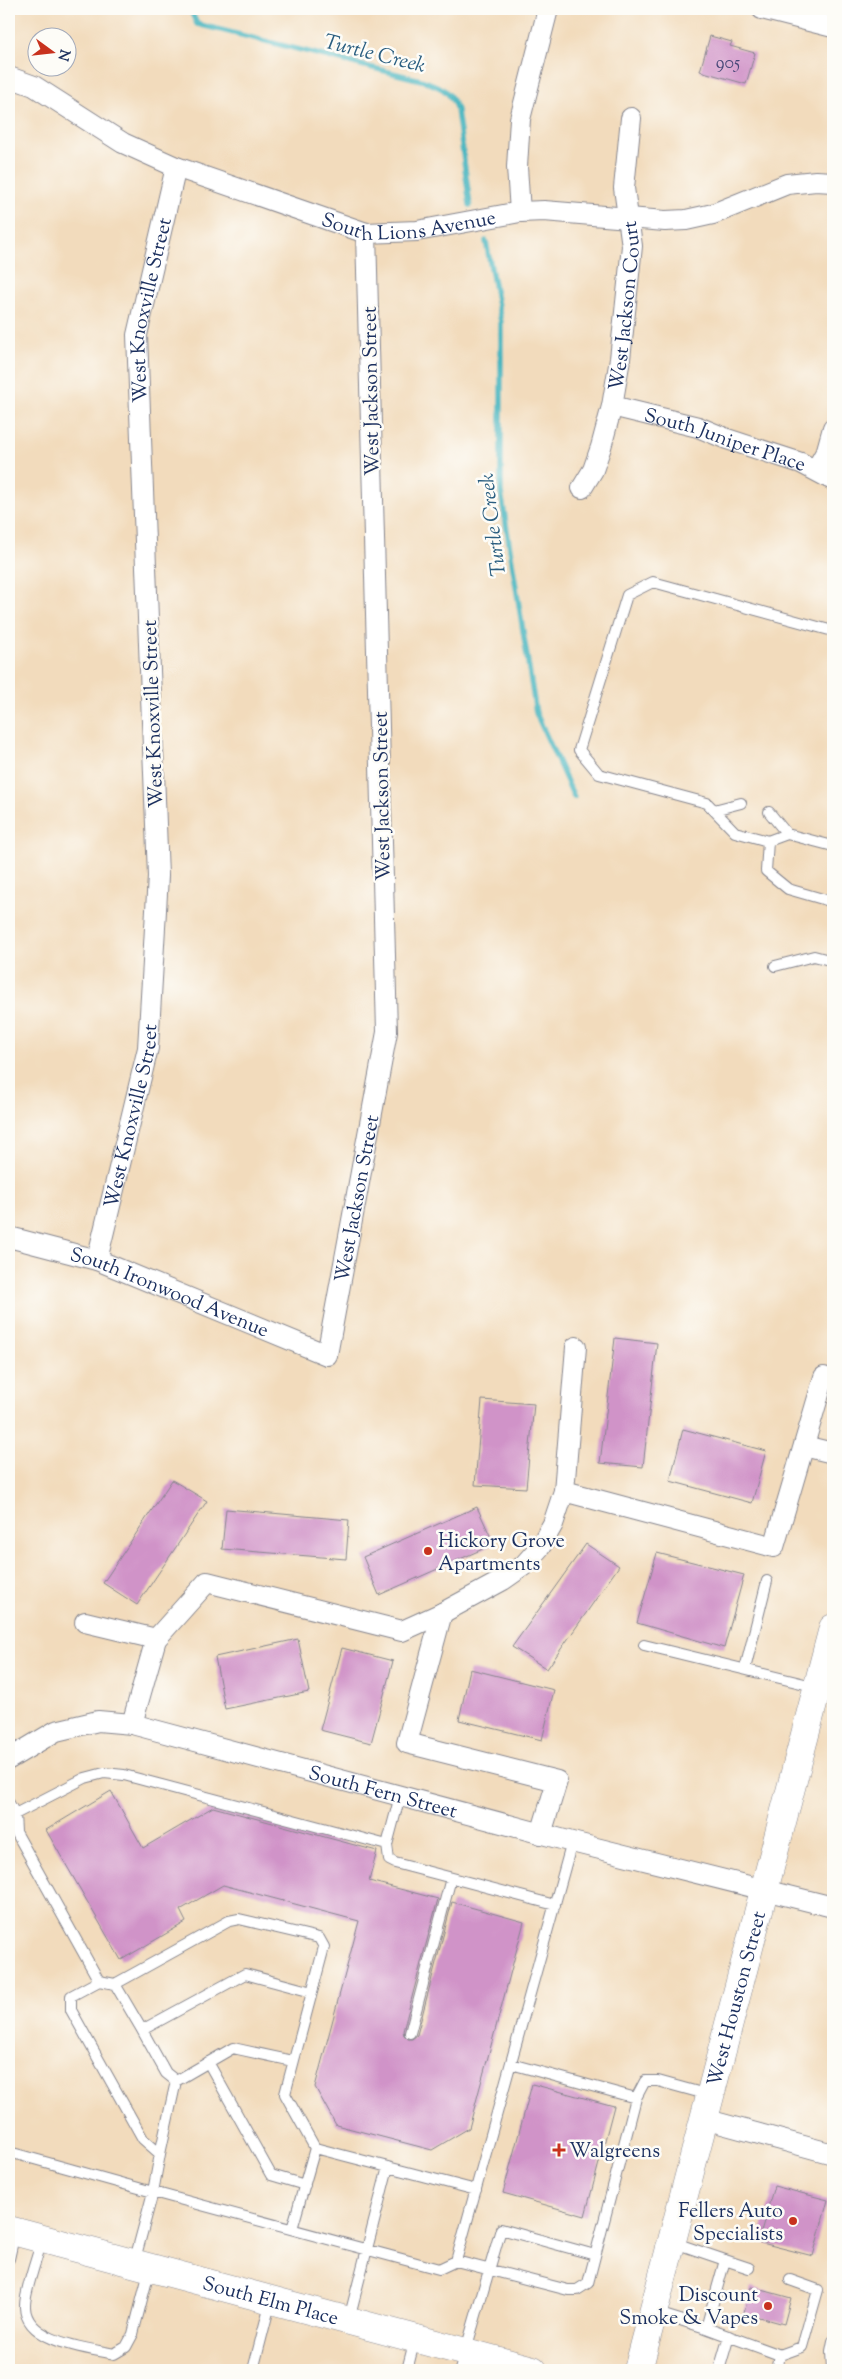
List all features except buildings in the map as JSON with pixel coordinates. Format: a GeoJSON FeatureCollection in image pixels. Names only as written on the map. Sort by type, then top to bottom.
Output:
{"type":"FeatureCollection","features":[{"type":"Feature","properties":{"kind":"main road","name":"West Houston Street"},"geometry":{"type":"LineString","coordinates":[[638,2370],[833,1628]]}},
{"type":"Feature","properties":{"kind":"main road","name":"South Elm Place"},"geometry":{"type":"LineString","coordinates":[[12,2230],[415,2338],[463,2361],[533,2370]]}},
{"type":"Feature","properties":{"kind":"street"},"geometry":{"type":"LineString","coordinates":[[520,212],[517,167],[520,119],[548,9]]}},
{"type":"Feature","properties":{"kind":"street"},"geometry":{"type":"LineString","coordinates":[[762,9],[833,27]]}},
{"type":"Feature","properties":{"kind":"street","name":"South Lions Avenue"},"geometry":{"type":"LineString","coordinates":[[9,77],[34,86],[123,143],[176,167],[366,232],[418,231],[520,212],[544,211],[665,221],[686,220],[713,214],[786,184],[816,181],[833,182]]}},
{"type":"Feature","properties":{"kind":"street","name":"West Jackson Court"},"geometry":{"type":"LineString","coordinates":[[582,488],[598,455],[612,406],[632,246],[630,218],[624,188],[631,118]]}},
{"type":"Feature","properties":{"kind":"street","name":"West Knoxville Street"},"geometry":{"type":"LineString","coordinates":[[97,1260],[148,1048],[158,876],[137,335],[176,167]]}},
{"type":"Feature","properties":{"kind":"street","name":"West Jackson Street"},"geometry":{"type":"LineString","coordinates":[[326,1354],[387,1032],[366,232]]}},
{"type":"Feature","properties":{"kind":"street","name":"South Juniper Place"},"geometry":{"type":"LineString","coordinates":[[612,406],[698,427],[825,475]]}},
{"type":"Feature","properties":{"kind":"street"},"geometry":{"type":"LineString","coordinates":[[825,475],[827,450],[833,428]]}},
{"type":"Feature","properties":{"kind":"street","name":"South Ironwood Avenue"},"geometry":{"type":"LineString","coordinates":[[9,1237],[97,1260],[326,1354]]}},
{"type":"Feature","properties":{"kind":"street"},"geometry":{"type":"LineString","coordinates":[[132,1724],[156,1639],[207,1582],[402,1631],[442,1614],[503,1580],[523,1566],[540,1547],[553,1524],[564,1491],[576,1347]]}},
{"type":"Feature","properties":{"kind":"street"},"geometry":{"type":"LineString","coordinates":[[564,1491],[774,1547],[824,1377]]}},
{"type":"Feature","properties":{"kind":"street"},"geometry":{"type":"LineString","coordinates":[[804,1446],[833,1453]]}},
{"type":"Feature","properties":{"kind":"street"},"geometry":{"type":"LineString","coordinates":[[442,1614],[407,1743],[557,1782],[541,1834]]}},
{"type":"Feature","properties":{"kind":"street"},"geometry":{"type":"LineString","coordinates":[[85,1622],[156,1639]]}},
{"type":"Feature","properties":{"kind":"street","name":"South Fern Street"},"geometry":{"type":"LineString","coordinates":[[9,1758],[56,1731],[98,1721],[132,1724],[541,1834],[833,1907]]}},
{"type":"Feature","properties":{"kind":"street"},"geometry":{"type":"LineString","coordinates":[[707,2107],[833,2154]]}},
{"type":"Feature","properties":{"kind":"lane"},"geometry":{"type":"LineString","coordinates":[[833,631],[653,582],[627,595],[579,750],[599,774],[707,803],[735,832],[768,841],[786,834],[833,846]]}},
{"type":"Feature","properties":{"kind":"lane"},"geometry":{"type":"LineString","coordinates":[[714,810],[741,803]]}},
{"type":"Feature","properties":{"kind":"lane"},"geometry":{"type":"LineString","coordinates":[[769,812],[786,834]]}},
{"type":"Feature","properties":{"kind":"lane"},"geometry":{"type":"LineString","coordinates":[[768,841],[766,871],[788,889],[833,902]]}},
{"type":"Feature","properties":{"kind":"lane"},"geometry":{"type":"LineString","coordinates":[[775,966],[814,956],[833,961]]}},
{"type":"Feature","properties":{"kind":"lane"},"geometry":{"type":"LineString","coordinates":[[745,1670],[767,1581]]}},
{"type":"Feature","properties":{"kind":"lane"},"geometry":{"type":"LineString","coordinates":[[644,1645],[818,1687]]}},
{"type":"Feature","properties":{"kind":"lane"},"geometry":{"type":"LineString","coordinates":[[15,1814],[85,1778],[104,1774],[133,1778],[387,1844]]}},
{"type":"Feature","properties":{"kind":"lane"},"geometry":{"type":"LineString","coordinates":[[400,1796],[387,1844],[389,1860],[396,1864],[555,1905]]}},
{"type":"Feature","properties":{"kind":"lane"},"geometry":{"type":"LineString","coordinates":[[9,1802],[15,1814],[16,1832],[99,1981]]}},
{"type":"Feature","properties":{"kind":"lane"},"geometry":{"type":"LineString","coordinates":[[456,2261],[572,1842]]}},
{"type":"Feature","properties":{"kind":"lane"},"geometry":{"type":"LineString","coordinates":[[410,2033],[451,1878]]}},
{"type":"Feature","properties":{"kind":"lane"},"geometry":{"type":"LineString","coordinates":[[160,2154],[143,2139],[71,2010],[71,1996],[99,1981],[115,1984],[229,1921],[239,1919],[319,1938],[324,1947],[285,2094],[315,2148],[292,2230]]}},
{"type":"Feature","properties":{"kind":"lane"},"geometry":{"type":"LineString","coordinates":[[142,2030],[245,1974],[312,1992]]}},
{"type":"Feature","properties":{"kind":"lane"},"geometry":{"type":"LineString","coordinates":[[115,1984],[166,2073],[176,2081]]}},
{"type":"Feature","properties":{"kind":"lane"},"geometry":{"type":"LineString","coordinates":[[42,2239],[24,2306],[27,2319],[44,2336],[114,2354],[126,2346],[133,2334],[153,2192],[176,2081],[234,2048],[294,2061]]}},
{"type":"Feature","properties":{"kind":"lane"},"geometry":{"type":"LineString","coordinates":[[208,2062],[271,2175],[305,2185]]}},
{"type":"Feature","properties":{"kind":"lane"},"geometry":{"type":"LineString","coordinates":[[511,2064],[636,2098]]}},
{"type":"Feature","properties":{"kind":"lane"},"geometry":{"type":"LineString","coordinates":[[9,2152],[440,2269],[456,2261],[568,2290],[577,2290],[588,2283],[636,2098],[645,2081],[658,2081],[707,2107]]}},
{"type":"Feature","properties":{"kind":"lane"},"geometry":{"type":"LineString","coordinates":[[315,2148],[476,2190]]}},
{"type":"Feature","properties":{"kind":"lane"},"geometry":{"type":"LineString","coordinates":[[349,2320],[388,2167]]}},
{"type":"Feature","properties":{"kind":"lane"},"geometry":{"type":"LineString","coordinates":[[463,2361],[501,2229],[595,2255]]}},
{"type":"Feature","properties":{"kind":"lane"},"geometry":{"type":"LineString","coordinates":[[9,2259],[12,2230]]}},
{"type":"Feature","properties":{"kind":"lane"},"geometry":{"type":"LineString","coordinates":[[672,2242],[749,2268]]}},
{"type":"Feature","properties":{"kind":"lane"},"geometry":{"type":"LineString","coordinates":[[706,2328],[725,2260]]}},
{"type":"Feature","properties":{"kind":"lane"},"geometry":{"type":"LineString","coordinates":[[653,2312],[706,2328],[780,2355],[802,2348],[818,2290],[790,2280]]}},
{"type":"Feature","properties":{"kind":"lane"},"geometry":{"type":"LineString","coordinates":[[253,2370],[272,2300]]}},
{"type":"Feature","properties":{"kind":"lane"},"geometry":{"type":"LineString","coordinates":[[719,2370],[728,2336]]}},
{"type":"Feature","properties":{"kind":"lane"},"geometry":{"type":"LineString","coordinates":[[406,2370],[415,2338]]}},
{"type":"Feature","properties":{"kind":"lane"},"geometry":{"type":"LineString","coordinates":[[832,2370],[831,2351],[833,2341]]}},
{"type":"Feature","properties":{"kind":"lane"},"geometry":{"type":"LineString","coordinates":[[777,2370],[780,2355]]}},
{"type":"Feature","properties":{"kind":"waterway","name":"Turtle Creek"},"geometry":{"type":"LineString","coordinates":[[190,9],[197,24],[421,80],[444,90],[451,97],[457,110],[470,205]]}},
{"type":"Feature","properties":{"kind":"waterway","name":"Turtle Creek"},"geometry":{"type":"LineString","coordinates":[[486,241],[501,322],[501,492],[536,713],[574,797]]}},
{"type":"Feature","properties":{"kind":"place","name":"Hickory Grove Apartments"},"geometry":{"type":"Point","coordinates":[428,1551]}},
{"type":"Feature","properties":{"kind":"place","name":"Walgreens"},"geometry":{"type":"Point","coordinates":[559,2150]}},
{"type":"Feature","properties":{"kind":"place","name":"Fellers Auto Specialists"},"geometry":{"type":"Point","coordinates":[793,2221]}},
{"type":"Feature","properties":{"kind":"place","name":"Discount Smoke & Vapes"},"geometry":{"type":"Point","coordinates":[768,2306]}}]}
